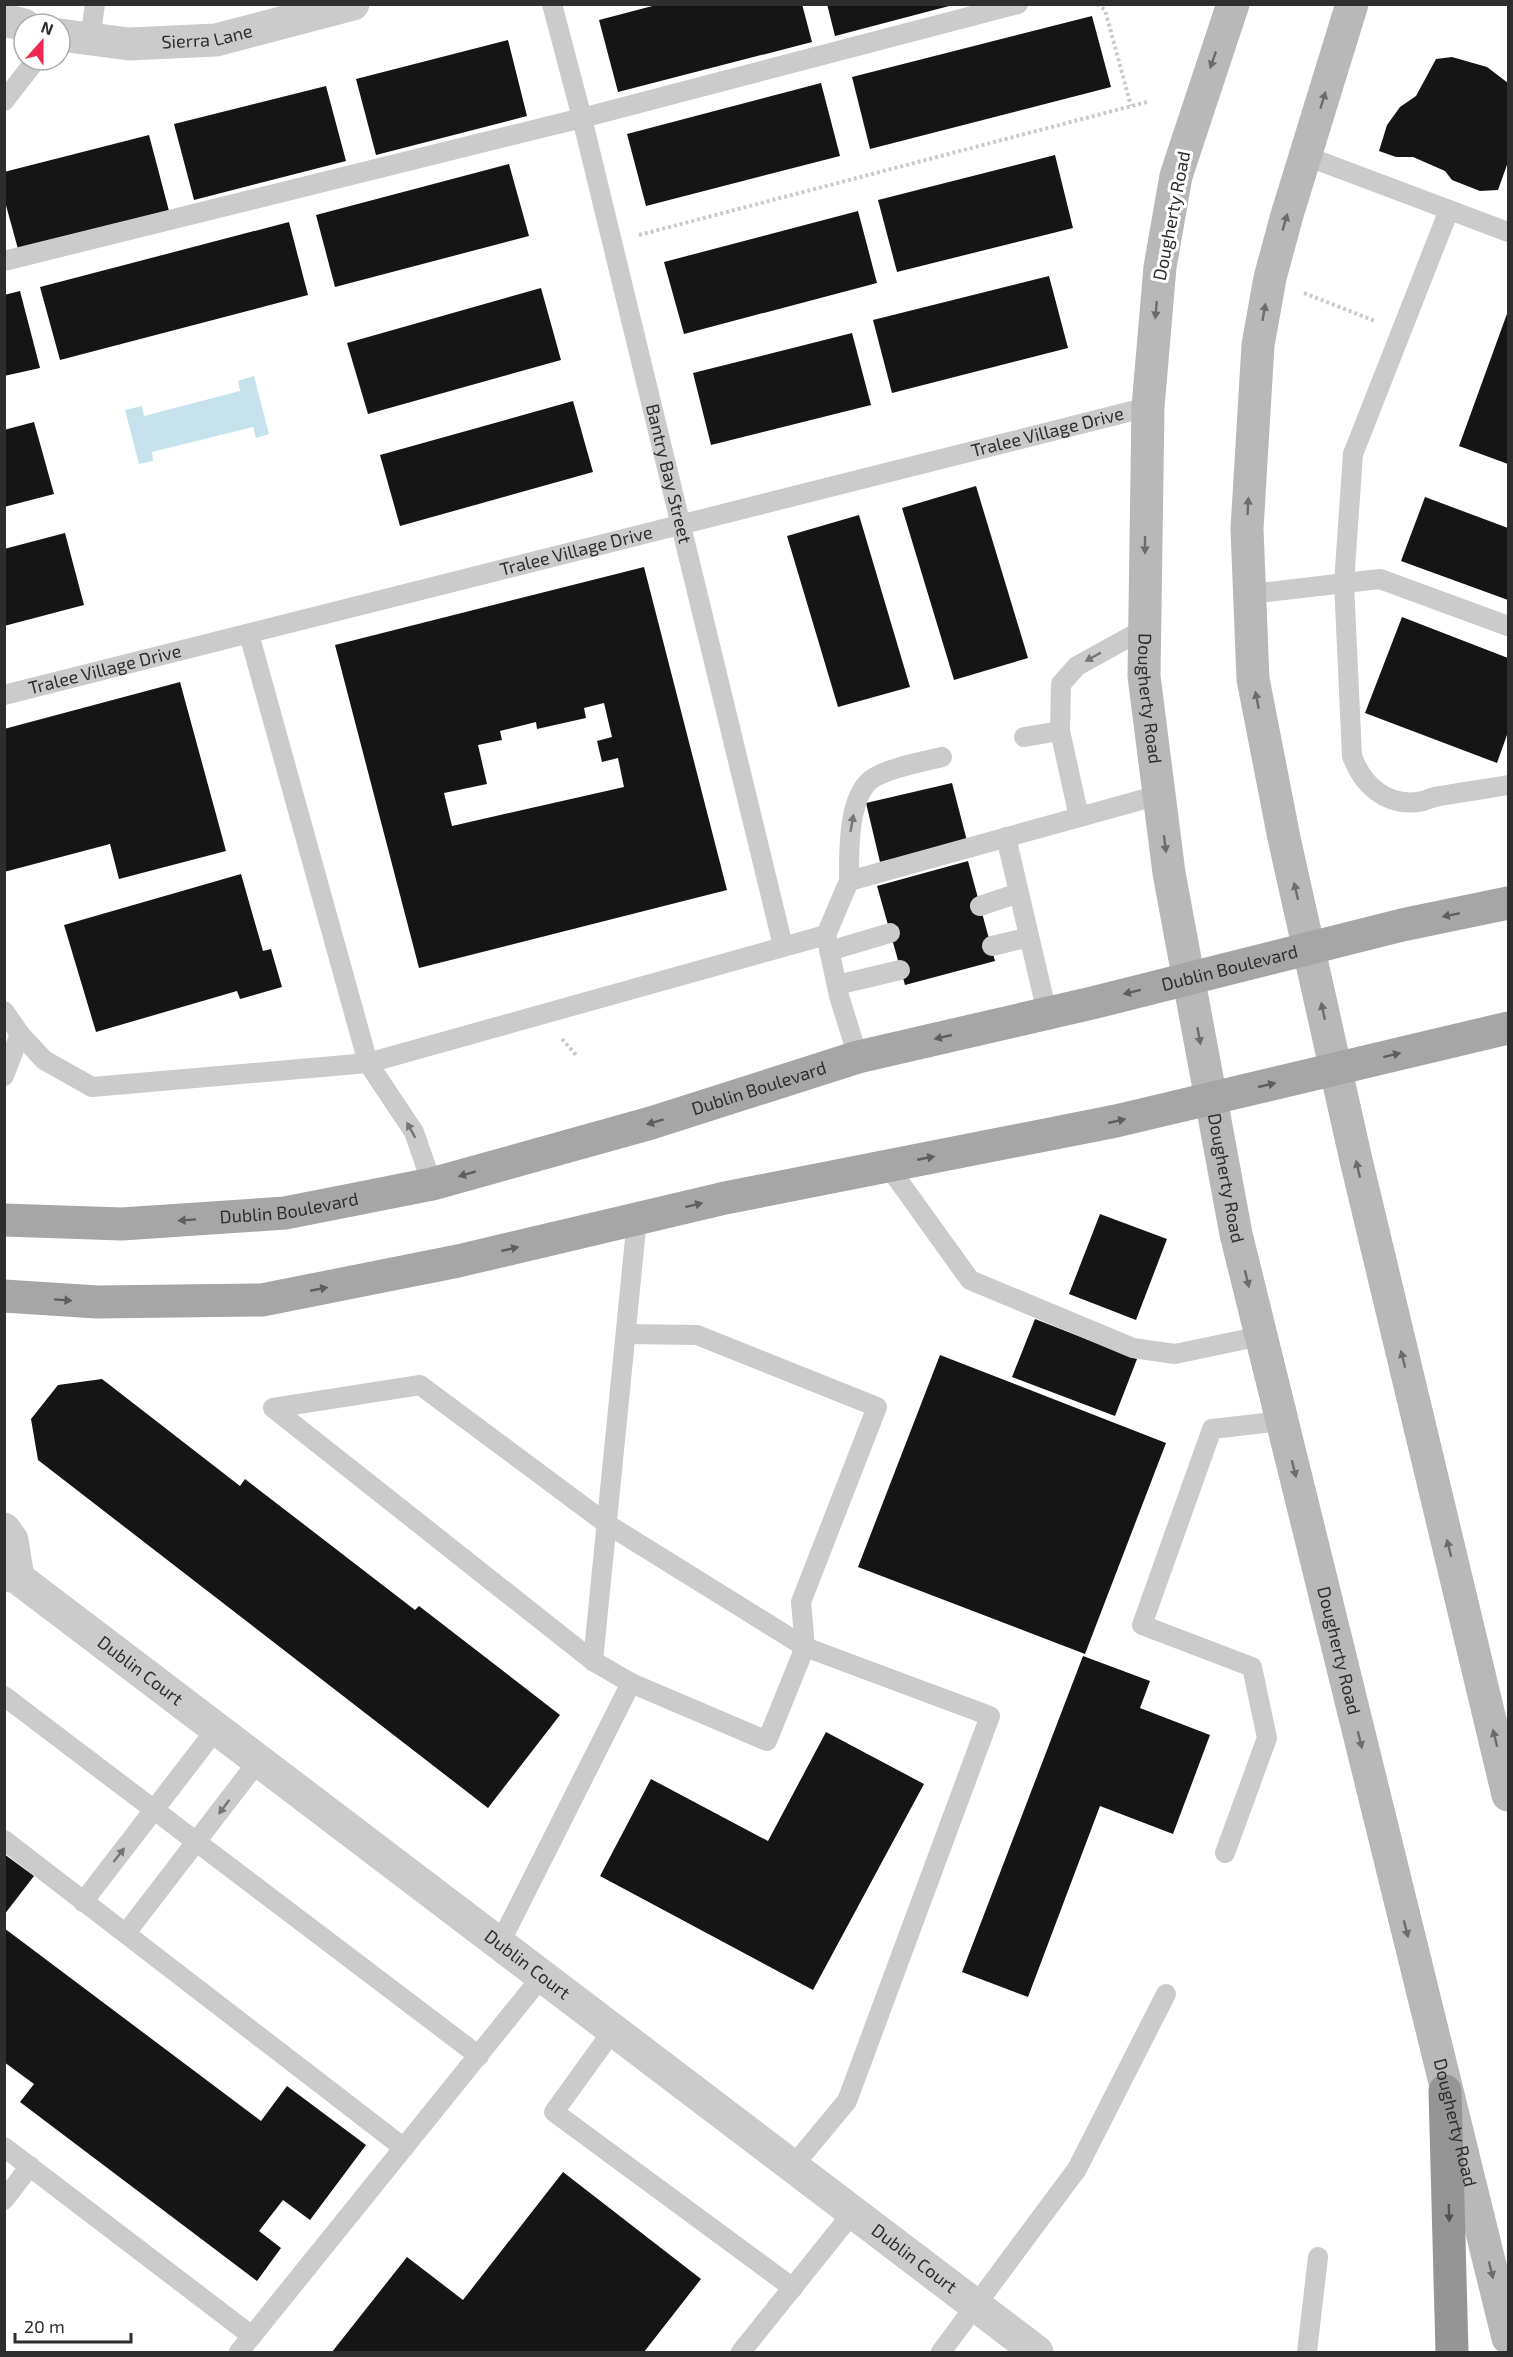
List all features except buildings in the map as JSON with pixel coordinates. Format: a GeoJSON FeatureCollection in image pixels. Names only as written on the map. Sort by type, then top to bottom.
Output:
{"type":"FeatureCollection","features":[{"type":"Feature","properties":{"kind":"highway"},"geometry":{"type":"LineString","coordinates":[[1446,2091],[1452,2352]]}},
{"type":"Feature","properties":{"kind":"main road","name":"Dougherty Road"},"geometry":{"type":"LineString","coordinates":[[1233,4],[1176,176],[1160,267],[1148,407],[1144,676],[1169,873],[1236,1234],[1446,2091],[1509,2338]]}},
{"type":"Feature","properties":{"kind":"main road"},"geometry":{"type":"LineString","coordinates":[[1352,4],[1270,279],[1258,345],[1247,529],[1253,679],[1335,1069],[1509,1795]]}},
{"type":"Feature","properties":{"kind":"main road","name":"Dublin Boulevard"},"geometry":{"type":"LineString","coordinates":[[4,1220],[122,1224],[285,1213],[432,1184],[651,1123],[858,1057],[1047,1013],[1402,925],[1509,903]]}},
{"type":"Feature","properties":{"kind":"main road"},"geometry":{"type":"LineString","coordinates":[[4,1296],[97,1302],[262,1300],[458,1261],[725,1198],[1116,1121],[1509,1028]]}},
{"type":"Feature","properties":{"kind":"street","name":"Sierra Lane"},"geometry":{"type":"LineString","coordinates":[[75,37],[129,44],[216,40],[353,4]]}},
{"type":"Feature","properties":{"kind":"street","name":"Dublin Court"},"geometry":{"type":"LineString","coordinates":[[4,1529],[12,1540],[9,1582],[217,1728],[854,2211],[974,2307],[1037,2352]]}},
{"type":"Feature","properties":{"kind":"lane"},"geometry":{"type":"LineString","coordinates":[[75,37],[95,4]]}},
{"type":"Feature","properties":{"kind":"lane","name":"Bantry Bay Street"},"geometry":{"type":"LineString","coordinates":[[552,4],[582,118],[783,946]]}},
{"type":"Feature","properties":{"kind":"lane"},"geometry":{"type":"LineString","coordinates":[[4,261],[582,118],[1018,4]]}},
{"type":"Feature","properties":{"kind":"lane"},"geometry":{"type":"LineString","coordinates":[[4,101],[27,72]]}},
{"type":"Feature","properties":{"kind":"lane"},"geometry":{"type":"LineString","coordinates":[[1306,156],[1509,232]]}},
{"type":"Feature","properties":{"kind":"lane"},"geometry":{"type":"LineString","coordinates":[[1449,210],[1353,454],[1344,583],[1352,756],[1358,773],[1369,787],[1401,802],[1419,802],[1436,796],[1509,785]]}},
{"type":"Feature","properties":{"kind":"lane","name":"Tralee Village Drive"},"geometry":{"type":"LineString","coordinates":[[4,696],[1148,407]]}},
{"type":"Feature","properties":{"kind":"lane"},"geometry":{"type":"LineString","coordinates":[[1250,594],[1380,579],[1509,626]]}},
{"type":"Feature","properties":{"kind":"lane"},"geometry":{"type":"LineString","coordinates":[[1079,817],[1060,731],[1061,684],[1077,666],[1144,629]]}},
{"type":"Feature","properties":{"kind":"lane"},"geometry":{"type":"LineString","coordinates":[[249,634],[368,1063],[414,1132],[432,1184]]}},
{"type":"Feature","properties":{"kind":"lane"},"geometry":{"type":"LineString","coordinates":[[1024,737],[1060,731]]}},
{"type":"Feature","properties":{"kind":"lane"},"geometry":{"type":"LineString","coordinates":[[858,1057],[837,985],[828,943],[849,881],[849,838],[856,801],[873,777],[942,757]]}},
{"type":"Feature","properties":{"kind":"lane"},"geometry":{"type":"LineString","coordinates":[[849,881],[1159,795]]}},
{"type":"Feature","properties":{"kind":"lane"},"geometry":{"type":"LineString","coordinates":[[1006,837],[1047,1013]]}},
{"type":"Feature","properties":{"kind":"lane"},"geometry":{"type":"LineString","coordinates":[[980,906],[1019,893]]}},
{"type":"Feature","properties":{"kind":"lane"},"geometry":{"type":"LineString","coordinates":[[4,1011],[20,1034],[44,1059],[92,1087],[368,1063],[783,946],[828,943],[890,933]]}},
{"type":"Feature","properties":{"kind":"lane"},"geometry":{"type":"LineString","coordinates":[[992,946],[1029,937]]}},
{"type":"Feature","properties":{"kind":"lane"},"geometry":{"type":"LineString","coordinates":[[837,985],[900,970]]}},
{"type":"Feature","properties":{"kind":"lane"},"geometry":{"type":"LineString","coordinates":[[4,1076],[20,1034]]}},
{"type":"Feature","properties":{"kind":"lane"},"geometry":{"type":"LineString","coordinates":[[888,1166],[970,1280],[1133,1348],[1175,1354],[1262,1336]]}},
{"type":"Feature","properties":{"kind":"lane"},"geometry":{"type":"LineString","coordinates":[[593,1661],[637,1219]]}},
{"type":"Feature","properties":{"kind":"lane"},"geometry":{"type":"LineString","coordinates":[[626,1334],[697,1335],[877,1407],[801,1602],[805,1647],[767,1741],[632,1683],[593,1661],[273,1408],[420,1385],[607,1524],[805,1647],[990,1716],[847,2101],[793,2166]]}},
{"type":"Feature","properties":{"kind":"lane"},"geometry":{"type":"LineString","coordinates":[[1225,1853],[1267,1738],[1252,1667],[1142,1625],[1212,1429],[1282,1421]]}},
{"type":"Feature","properties":{"kind":"lane"},"geometry":{"type":"LineString","coordinates":[[500,1943],[632,1683]]}},
{"type":"Feature","properties":{"kind":"lane"},"geometry":{"type":"LineString","coordinates":[[4,1696],[479,2056]]}},
{"type":"Feature","properties":{"kind":"lane"},"geometry":{"type":"LineString","coordinates":[[83,1902],[217,1728]]}},
{"type":"Feature","properties":{"kind":"lane"},"geometry":{"type":"LineString","coordinates":[[126,1933],[259,1760]]}},
{"type":"Feature","properties":{"kind":"lane"},"geometry":{"type":"LineString","coordinates":[[4,1840],[404,2148]]}},
{"type":"Feature","properties":{"kind":"lane"},"geometry":{"type":"LineString","coordinates":[[238,2352],[543,1975]]}},
{"type":"Feature","properties":{"kind":"lane"},"geometry":{"type":"LineString","coordinates":[[941,2352],[1077,2169],[1166,1994]]}},
{"type":"Feature","properties":{"kind":"lane"},"geometry":{"type":"LineString","coordinates":[[614,2030],[554,2112],[793,2288]]}},
{"type":"Feature","properties":{"kind":"lane"},"geometry":{"type":"LineString","coordinates":[[4,2147],[252,2336]]}},
{"type":"Feature","properties":{"kind":"lane"},"geometry":{"type":"LineString","coordinates":[[4,2200],[30,2166]]}},
{"type":"Feature","properties":{"kind":"lane"},"geometry":{"type":"LineString","coordinates":[[741,2352],[854,2211]]}},
{"type":"Feature","properties":{"kind":"lane"},"geometry":{"type":"LineString","coordinates":[[1307,2352],[1318,2258]]}},
{"type":"Feature","properties":{"kind":"path"},"geometry":{"type":"LineString","coordinates":[[1097,4],[1105,10],[1131,106]]}},
{"type":"Feature","properties":{"kind":"path"},"geometry":{"type":"LineString","coordinates":[[634,236],[1147,102]]}},
{"type":"Feature","properties":{"kind":"path"},"geometry":{"type":"LineString","coordinates":[[1270,279],[1401,332]]}},
{"type":"Feature","properties":{"kind":"water"},"geometry":{"type":"Polygon","coordinates":[[[254,376],[269,434],[256,438],[253,427],[152,452],[153,461],[139,464],[125,410],[142,406],[144,416],[240,391],[238,381],[254,376]]]}}]}
